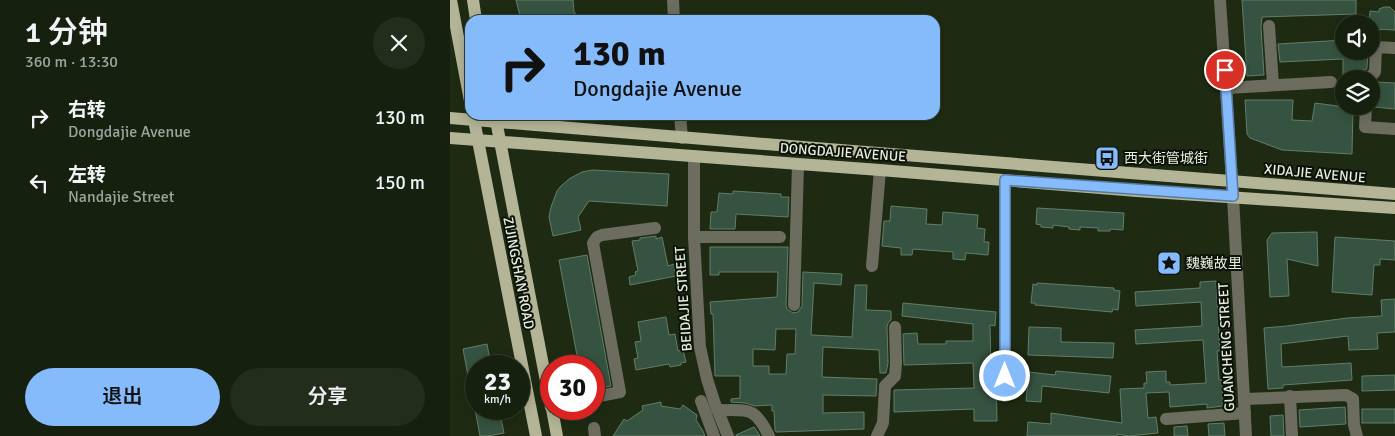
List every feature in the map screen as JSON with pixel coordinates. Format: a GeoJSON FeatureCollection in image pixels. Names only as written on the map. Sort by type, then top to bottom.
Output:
{"type":"FeatureCollection","features":[{"type":"Feature","properties":{"kind":"main road"},"geometry":{"type":"LineString","coordinates":[[451,0],[465,74]]}},
{"type":"Feature","properties":{"kind":"main road"},"geometry":{"type":"LineString","coordinates":[[472,0],[475,15]]}},
{"type":"Feature","properties":{"kind":"main road","name":"DONGDAJIE AVENUE"},"geometry":{"type":"LineString","coordinates":[[450,118],[465,117]]}},
{"type":"Feature","properties":{"kind":"main road","name":"ZIJINGSHAN ROAD"},"geometry":{"type":"LineString","coordinates":[[474,120],[536,436]]}},
{"type":"Feature","properties":{"kind":"main road","name":"ZIJINGSHAN ROAD"},"geometry":{"type":"LineString","coordinates":[[495,120],[541,355]]}},
{"type":"Feature","properties":{"kind":"main road","name":"DONGDAJIE AVENUE"},"geometry":{"type":"LineString","coordinates":[[514,120],[682,138],[1232,181]]}},
{"type":"Feature","properties":{"kind":"main road","name":"DONGDAJIE AVENUE"},"geometry":{"type":"LineString","coordinates":[[450,138],[1233,196]]}},
{"type":"Feature","properties":{"kind":"main road","name":"XIDAJIE AVENUE"},"geometry":{"type":"LineString","coordinates":[[1232,181],[1395,194]]}},
{"type":"Feature","properties":{"kind":"main road","name":"XIDAJIE AVENUE"},"geometry":{"type":"LineString","coordinates":[[1233,196],[1395,208]]}},
{"type":"Feature","properties":{"kind":"main road","name":"ZIJINGSHAN ROAD"},"geometry":{"type":"LineString","coordinates":[[554,420],[557,436]]}},
{"type":"Feature","properties":{"kind":"street"},"geometry":{"type":"LineString","coordinates":[[673,0],[674,15]]}},
{"type":"Feature","properties":{"kind":"street","name":"GUANCHENG STREET"},"geometry":{"type":"LineString","coordinates":[[1220,0],[1246,436]]}},
{"type":"Feature","properties":{"kind":"street"},"geometry":{"type":"LineString","coordinates":[[1269,26],[1273,85]]}},
{"type":"Feature","properties":{"kind":"street"},"geometry":{"type":"LineString","coordinates":[[1375,70],[1376,47],[1395,48]]}},
{"type":"Feature","properties":{"kind":"street"},"geometry":{"type":"LineString","coordinates":[[1226,88],[1331,82]]}},
{"type":"Feature","properties":{"kind":"street"},"geometry":{"type":"LineString","coordinates":[[1366,115],[1366,127],[1395,129]]}},
{"type":"Feature","properties":{"kind":"street"},"geometry":{"type":"LineString","coordinates":[[680,120],[682,138]]}},
{"type":"Feature","properties":{"kind":"street","name":"BEIDAJIE STREET"},"geometry":{"type":"LineString","coordinates":[[694,156],[694,236],[700,347],[707,380],[728,436]]}},
{"type":"Feature","properties":{"kind":"street"},"geometry":{"type":"LineString","coordinates":[[794,305],[798,164]]}},
{"type":"Feature","properties":{"kind":"street"},"geometry":{"type":"LineString","coordinates":[[872,266],[880,170]]}},
{"type":"Feature","properties":{"kind":"street"},"geometry":{"type":"LineString","coordinates":[[1005,180],[1005,396]]}},
{"type":"Feature","properties":{"kind":"street"},"geometry":{"type":"LineString","coordinates":[[605,395],[620,392],[593,243],[597,237],[602,235],[655,228]]}},
{"type":"Feature","properties":{"kind":"street"},"geometry":{"type":"LineString","coordinates":[[694,236],[780,237]]}},
{"type":"Feature","properties":{"kind":"street"},"geometry":{"type":"LineString","coordinates":[[877,436],[883,423],[885,386],[895,376],[895,327]]}},
{"type":"Feature","properties":{"kind":"street"},"geometry":{"type":"LineString","coordinates":[[1244,399],[1346,395],[1354,399],[1354,426],[1357,436]]}},
{"type":"Feature","properties":{"kind":"street"},"geometry":{"type":"LineString","coordinates":[[1290,396],[1292,436]]}},
{"type":"Feature","properties":{"kind":"street"},"geometry":{"type":"LineString","coordinates":[[701,402],[714,436]]}},
{"type":"Feature","properties":{"kind":"street"},"geometry":{"type":"LineString","coordinates":[[717,410],[749,411],[762,422],[769,436]]}},
{"type":"Feature","properties":{"kind":"street"},"geometry":{"type":"LineString","coordinates":[[1166,419],[1245,413]]}},
{"type":"Feature","properties":{"kind":"building"},"geometry":{"type":"Polygon","coordinates":[[[516,0],[573,0],[574,12],[577,15],[520,15],[516,0]]]}},
{"type":"Feature","properties":{"kind":"building"},"geometry":{"type":"Polygon","coordinates":[[[1242,0],[1356,0],[1356,14],[1262,17],[1264,75],[1247,76],[1242,0]]]}},
{"type":"Feature","properties":{"kind":"building"},"geometry":{"type":"Polygon","coordinates":[[[1390,7],[1395,12],[1395,30],[1380,29],[1380,15],[1370,15],[1370,11],[1379,12],[1379,9],[1390,7]]]}},
{"type":"Feature","properties":{"kind":"building"},"geometry":{"type":"Polygon","coordinates":[[[1335,41],[1335,59],[1280,62],[1278,44],[1335,41]]]}},
{"type":"Feature","properties":{"kind":"building"},"geometry":{"type":"Polygon","coordinates":[[[1343,60],[1367,60],[1366,70],[1343,70],[1343,60]]]}},
{"type":"Feature","properties":{"kind":"building"},"geometry":{"type":"Polygon","coordinates":[[[1380,82],[1395,83],[1395,109],[1380,108],[1380,82]]]}},
{"type":"Feature","properties":{"kind":"building"},"geometry":{"type":"Polygon","coordinates":[[[1245,100],[1293,100],[1292,120],[1312,121],[1315,103],[1335,106],[1335,115],[1353,115],[1352,154],[1282,150],[1250,138],[1247,134],[1245,100]]]}},
{"type":"Feature","properties":{"kind":"building"},"geometry":{"type":"Polygon","coordinates":[[[592,170],[669,174],[667,206],[589,201],[578,217],[581,230],[553,236],[549,217],[557,191],[569,179],[582,172],[592,170]]]}},
{"type":"Feature","properties":{"kind":"building"},"geometry":{"type":"Polygon","coordinates":[[[733,191],[781,194],[781,197],[789,197],[788,217],[736,214],[735,229],[710,229],[711,212],[717,212],[719,193],[733,194],[733,191]]]}},
{"type":"Feature","properties":{"kind":"building"},"geometry":{"type":"Polygon","coordinates":[[[891,206],[927,209],[926,224],[942,225],[943,212],[978,215],[977,228],[985,229],[984,242],[989,242],[988,255],[966,253],[965,260],[953,259],[953,252],[913,249],[912,255],[901,255],[901,248],[882,246],[884,221],[890,221],[891,206]]]}},
{"type":"Feature","properties":{"kind":"building"},"geometry":{"type":"Polygon","coordinates":[[[1037,208],[1124,213],[1123,230],[1110,229],[1110,231],[1098,231],[1098,228],[1080,227],[1080,230],[1053,225],[1053,228],[1041,227],[1041,225],[1036,224],[1037,208]]]}},
{"type":"Feature","properties":{"kind":"building"},"geometry":{"type":"Polygon","coordinates":[[[1317,232],[1318,266],[1287,259],[1289,296],[1270,297],[1267,240],[1272,233],[1317,232]]]}},
{"type":"Feature","properties":{"kind":"building"},"geometry":{"type":"Polygon","coordinates":[[[656,236],[656,239],[662,237],[668,266],[674,264],[676,276],[630,285],[629,277],[636,275],[635,272],[638,271],[632,241],[656,236]]]}},
{"type":"Feature","properties":{"kind":"building"},"geometry":{"type":"Polygon","coordinates":[[[1335,237],[1395,241],[1395,260],[1380,259],[1380,265],[1374,265],[1372,295],[1332,292],[1335,237]]]}},
{"type":"Feature","properties":{"kind":"building"},"geometry":{"type":"Polygon","coordinates":[[[710,247],[788,247],[786,305],[787,309],[793,313],[798,312],[802,306],[803,272],[842,274],[841,285],[814,283],[811,335],[852,337],[855,285],[867,285],[866,310],[891,311],[891,320],[887,327],[888,363],[886,373],[880,373],[879,350],[823,347],[822,377],[877,379],[876,396],[823,395],[823,413],[864,412],[864,429],[776,432],[772,405],[755,406],[731,402],[731,399],[740,398],[740,376],[715,376],[713,314],[711,314],[710,302],[777,297],[778,272],[719,272],[719,275],[710,275],[710,247]],[[776,329],[775,350],[753,349],[753,366],[769,366],[769,374],[786,374],[787,354],[795,354],[796,329],[776,329]]]}},
{"type":"Feature","properties":{"kind":"building"},"geometry":{"type":"Polygon","coordinates":[[[587,255],[611,386],[605,387],[605,355],[577,355],[559,260],[587,255]]]}},
{"type":"Feature","properties":{"kind":"building"},"geometry":{"type":"Polygon","coordinates":[[[1216,281],[1220,351],[1217,351],[1219,380],[1222,380],[1223,406],[1207,408],[1207,404],[1170,407],[1169,392],[1146,393],[1148,418],[1156,417],[1158,433],[1129,436],[1117,434],[1117,436],[1027,436],[1028,422],[1051,424],[1051,413],[1122,423],[1120,389],[1144,388],[1144,383],[1147,383],[1146,372],[1166,371],[1166,382],[1170,382],[1170,385],[1206,383],[1203,340],[1136,344],[1135,330],[1202,326],[1201,302],[1136,306],[1135,292],[1200,288],[1200,282],[1216,281]]]}},
{"type":"Feature","properties":{"kind":"building"},"geometry":{"type":"Polygon","coordinates":[[[1037,283],[1114,288],[1114,290],[1120,291],[1118,310],[1113,309],[1112,312],[1035,305],[1035,303],[1031,303],[1033,284],[1037,285],[1037,283]]]}},
{"type":"Feature","properties":{"kind":"building"},"geometry":{"type":"Polygon","coordinates":[[[1395,299],[1395,332],[1377,333],[1378,349],[1349,350],[1348,336],[1281,344],[1282,367],[1351,363],[1352,380],[1283,385],[1283,388],[1268,389],[1264,328],[1347,318],[1382,316],[1381,300],[1395,299]]]}},
{"type":"Feature","properties":{"kind":"building"},"geometry":{"type":"Polygon","coordinates":[[[903,303],[996,312],[995,326],[990,325],[991,373],[996,373],[997,421],[974,421],[974,409],[894,412],[894,390],[974,388],[973,363],[904,365],[903,334],[917,333],[918,344],[946,344],[946,341],[973,341],[973,324],[902,316],[903,303]]]}},
{"type":"Feature","properties":{"kind":"building"},"geometry":{"type":"Polygon","coordinates":[[[666,317],[669,335],[675,334],[678,351],[683,350],[686,362],[670,367],[669,364],[636,370],[634,359],[638,358],[635,342],[641,341],[638,322],[666,317]]]}},
{"type":"Feature","properties":{"kind":"building"},"geometry":{"type":"Polygon","coordinates":[[[1029,327],[1061,328],[1061,342],[1114,343],[1113,358],[1028,355],[1029,327]]]}},
{"type":"Feature","properties":{"kind":"building"},"geometry":{"type":"Polygon","coordinates":[[[487,344],[489,355],[465,355],[465,360],[463,349],[487,344]]]}},
{"type":"Feature","properties":{"kind":"building"},"geometry":{"type":"Polygon","coordinates":[[[1056,371],[1111,376],[1109,393],[1042,386],[1041,402],[1026,401],[1029,372],[1055,375],[1056,371]]]}},
{"type":"Feature","properties":{"kind":"building"},"geometry":{"type":"Polygon","coordinates":[[[1395,375],[1395,390],[1362,391],[1362,376],[1395,375]]]}},
{"type":"Feature","properties":{"kind":"building"},"geometry":{"type":"Polygon","coordinates":[[[661,402],[661,406],[680,409],[683,405],[697,415],[696,420],[705,436],[613,436],[624,419],[627,421],[643,410],[642,406],[661,402]]]}},
{"type":"Feature","properties":{"kind":"building"},"geometry":{"type":"Polygon","coordinates":[[[1345,407],[1346,424],[1300,427],[1299,410],[1345,407]]]}},
{"type":"Feature","properties":{"kind":"building"},"geometry":{"type":"Polygon","coordinates":[[[1362,409],[1395,409],[1395,423],[1362,423],[1362,409]]]}},
{"type":"Feature","properties":{"kind":"building"},"geometry":{"type":"Polygon","coordinates":[[[1283,415],[1284,436],[1271,436],[1270,416],[1283,415]]]}},
{"type":"Feature","properties":{"kind":"building"},"geometry":{"type":"Polygon","coordinates":[[[477,420],[501,420],[504,433],[480,436],[477,420]]]}},
{"type":"Feature","properties":{"kind":"building"},"geometry":{"type":"Polygon","coordinates":[[[1224,423],[1225,436],[1209,436],[1208,424],[1224,423]]]}},
{"type":"Feature","properties":{"kind":"building"},"geometry":{"type":"Polygon","coordinates":[[[1187,426],[1188,436],[1174,436],[1174,427],[1187,426]]]}},
{"type":"Feature","properties":{"kind":"building"},"geometry":{"type":"Polygon","coordinates":[[[754,427],[760,436],[736,436],[736,435],[754,427]]]}},
{"type":"Feature","properties":{"kind":"place","name":"西大街管城街"},"geometry":{"type":"Point","coordinates":[1107,158]}},
{"type":"Feature","properties":{"kind":"place","name":"魏巍故里"},"geometry":{"type":"Point","coordinates":[1169,263]}},
{"type":"Feature","properties":{"kind":"route"},"geometry":{"type":"LineString","coordinates":[[1005,376],[1005,180],[1233,196],[1225,70]]}}]}
